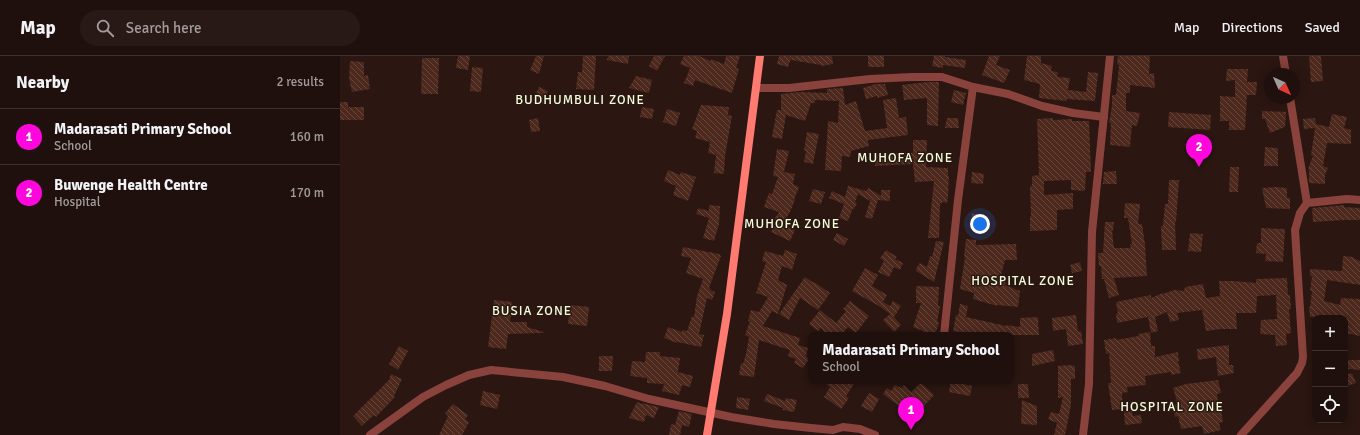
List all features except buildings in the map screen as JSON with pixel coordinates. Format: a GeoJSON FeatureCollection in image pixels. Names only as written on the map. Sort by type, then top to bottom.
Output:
{"type":"FeatureCollection","features":[{"type":"Feature","properties":{"kind":"main road"},"geometry":{"type":"LineString","coordinates":[[707,435],[727,314],[760,56]]}},
{"type":"Feature","properties":{"kind":"street"},"geometry":{"type":"LineString","coordinates":[[1083,435],[1089,384],[1092,232],[1110,56]]}},
{"type":"Feature","properties":{"kind":"street"},"geometry":{"type":"LineString","coordinates":[[1284,56],[1285,68]]}},
{"type":"Feature","properties":{"kind":"street"},"geometry":{"type":"LineString","coordinates":[[756,88],[789,88],[870,79],[927,76],[942,77],[973,87],[1008,94],[1042,106],[1073,113],[1104,117]]}},
{"type":"Feature","properties":{"kind":"street"},"geometry":{"type":"LineString","coordinates":[[944,332],[958,200],[973,87]]}},
{"type":"Feature","properties":{"kind":"street"},"geometry":{"type":"LineString","coordinates":[[1241,435],[1297,373],[1303,357],[1295,230],[1300,213],[1307,203],[1291,104]]}},
{"type":"Feature","properties":{"kind":"street"},"geometry":{"type":"LineString","coordinates":[[1307,203],[1347,199],[1360,200]]}},
{"type":"Feature","properties":{"kind":"street"},"geometry":{"type":"LineString","coordinates":[[370,435],[423,397],[469,375],[491,370],[563,377],[604,386],[649,399],[731,417],[774,424],[833,430],[844,427],[860,429],[875,435]]}},
{"type":"Feature","properties":{"kind":"place","name":"Buwenge Health Centre"},"geometry":{"type":"Point","coordinates":[1199,167]}},
{"type":"Feature","properties":{"kind":"place","name":"Madarasati Primary School"},"geometry":{"type":"Point","coordinates":[911,430]}},
{"type":"Feature","properties":{"kind":"district","name":"BUDHUMBULI ZONE"},"geometry":{"type":"Point","coordinates":[580,99]}},
{"type":"Feature","properties":{"kind":"district","name":"MUHOFA ZONE"},"geometry":{"type":"Point","coordinates":[905,157]}},
{"type":"Feature","properties":{"kind":"district","name":"MUHOFA ZONE"},"geometry":{"type":"Point","coordinates":[792,223]}},
{"type":"Feature","properties":{"kind":"district","name":"HOSPITAL ZONE"},"geometry":{"type":"Point","coordinates":[1023,280]}},
{"type":"Feature","properties":{"kind":"district","name":"BUSIA ZONE"},"geometry":{"type":"Point","coordinates":[532,310]}},
{"type":"Feature","properties":{"kind":"district","name":"HOSPITAL ZONE"},"geometry":{"type":"Point","coordinates":[1172,406]}}]}
